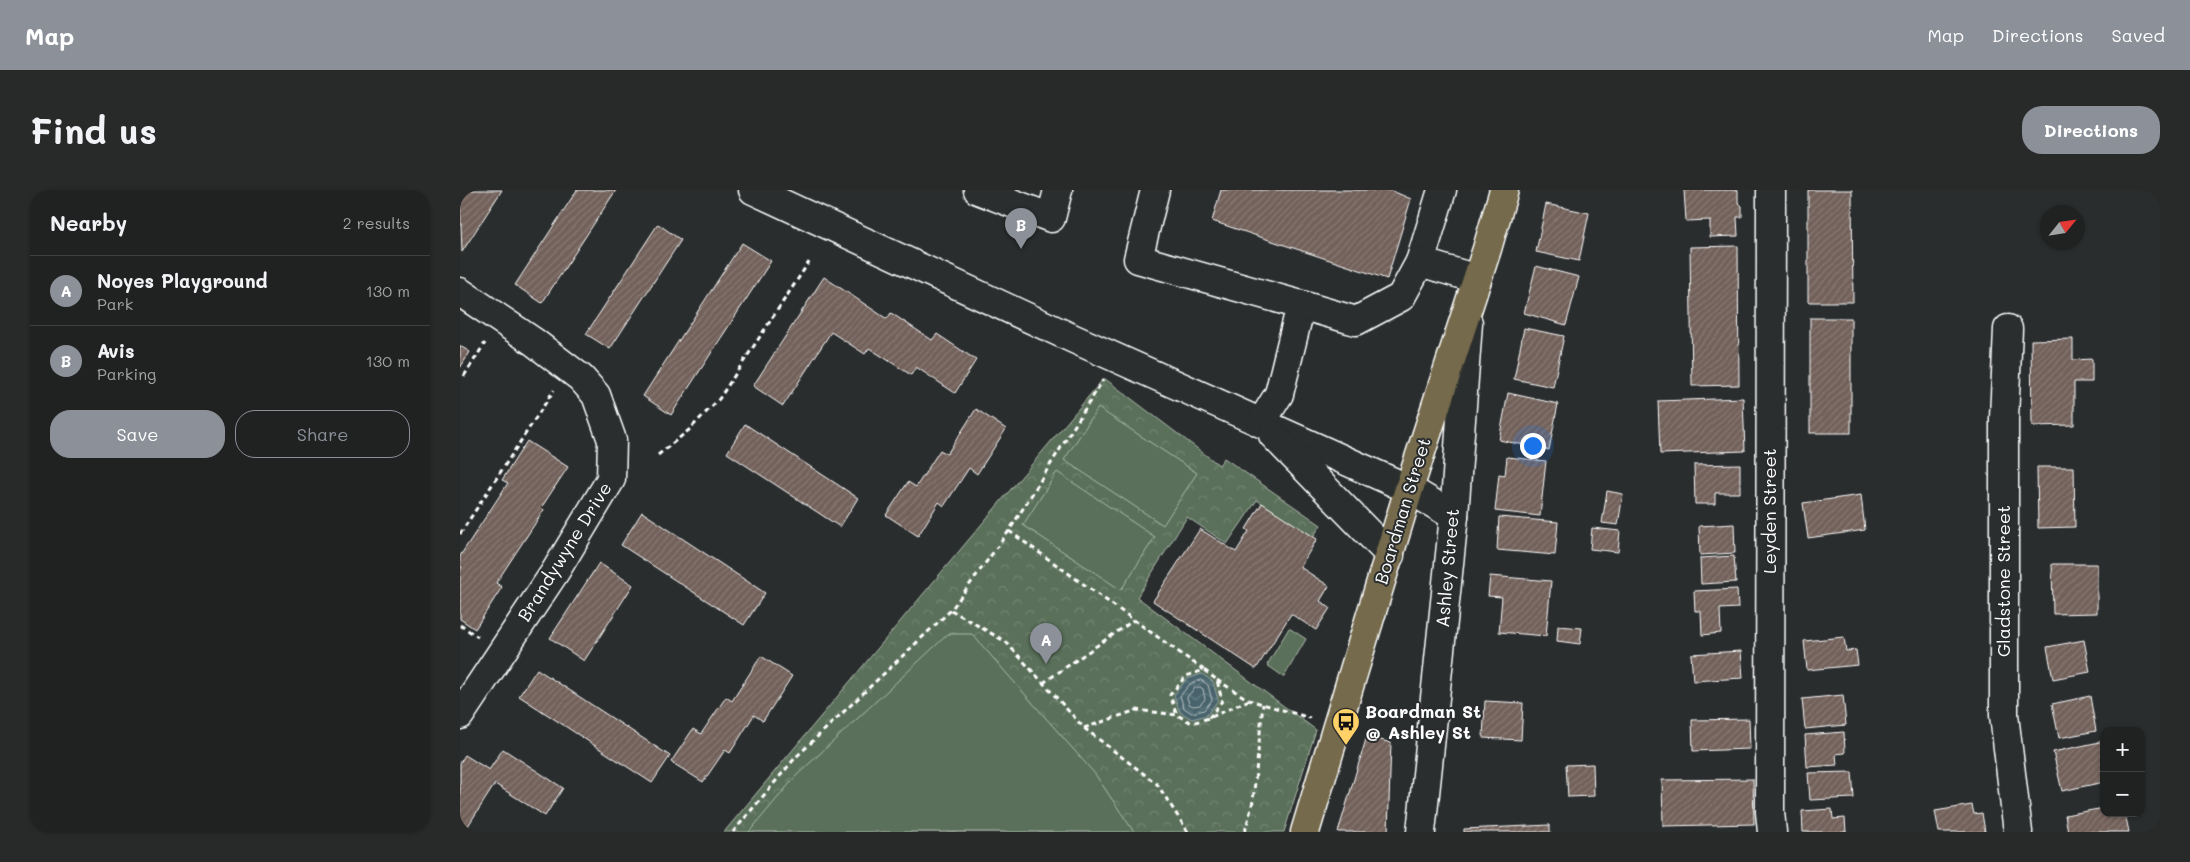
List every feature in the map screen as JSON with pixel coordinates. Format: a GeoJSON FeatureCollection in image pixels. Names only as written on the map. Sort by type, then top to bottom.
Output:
{"type":"FeatureCollection","features":[{"type":"Feature","properties":{"kind":"main road","name":"Boardman Street"},"geometry":{"type":"LineString","coordinates":[[1305,832],[1409,489],[1504,190]]}},
{"type":"Feature","properties":{"kind":"street"},"geometry":{"type":"LineString","coordinates":[[752,190],[1409,489],[1454,516]]}},
{"type":"Feature","properties":{"kind":"street"},"geometry":{"type":"LineString","coordinates":[[978,190],[1051,218],[1058,190]]}},
{"type":"Feature","properties":{"kind":"street"},"geometry":{"type":"LineString","coordinates":[[1155,190],[1138,259],[1356,321],[1401,297],[1420,262],[1442,190]]}},
{"type":"Feature","properties":{"kind":"street","name":"Leyden Street"},"geometry":{"type":"LineString","coordinates":[[1771,190],[1770,812],[1772,832]]}},
{"type":"Feature","properties":{"kind":"street"},"geometry":{"type":"LineString","coordinates":[[1420,262],[1473,291]]}},
{"type":"Feature","properties":{"kind":"street","name":"Ashley Street"},"geometry":{"type":"LineString","coordinates":[[1421,832],[1454,516],[1473,291]]}},
{"type":"Feature","properties":{"kind":"street","name":"Brandywyne Drive"},"geometry":{"type":"LineString","coordinates":[[460,292],[534,342],[581,378],[596,395],[612,440],[611,479],[607,487],[555,572],[460,715]]}},
{"type":"Feature","properties":{"kind":"street"},"geometry":{"type":"LineString","coordinates":[[1261,423],[1279,394],[1301,305]]}},
{"type":"Feature","properties":{"kind":"street","name":"Gladstone Street"},"geometry":{"type":"LineString","coordinates":[[2008,329],[2004,418],[2004,715],[2018,832]]}},
{"type":"Feature","properties":{"kind":"street"},"geometry":{"type":"LineString","coordinates":[[1261,423],[1390,555]]}},
{"type":"Feature","properties":{"kind":"path"},"geometry":{"type":"LineString","coordinates":[[658,455],[689,430],[719,399],[809,262]]}},
{"type":"Feature","properties":{"kind":"path"},"geometry":{"type":"LineString","coordinates":[[464,376],[490,336]]}},
{"type":"Feature","properties":{"kind":"path"},"geometry":{"type":"LineString","coordinates":[[733,832],[796,757],[951,610],[1010,532],[1117,356]]}},
{"type":"Feature","properties":{"kind":"path"},"geometry":{"type":"LineString","coordinates":[[460,534],[558,384]]}},
{"type":"Feature","properties":{"kind":"path"},"geometry":{"type":"LineString","coordinates":[[1010,532],[1217,680],[1249,700],[1337,727]]}},
{"type":"Feature","properties":{"kind":"path"},"geometry":{"type":"LineString","coordinates":[[951,610],[1006,642],[1084,728],[1157,784],[1188,832]]}},
{"type":"Feature","properties":{"kind":"path"},"geometry":{"type":"LineString","coordinates":[[1043,683],[1134,620]]}},
{"type":"Feature","properties":{"kind":"path"},"geometry":{"type":"LineString","coordinates":[[460,625],[482,640]]}},
{"type":"Feature","properties":{"kind":"path"},"geometry":{"type":"LineString","coordinates":[[1177,715],[1170,695],[1186,676],[1204,670]]}},
{"type":"Feature","properties":{"kind":"path"},"geometry":{"type":"LineString","coordinates":[[1209,718],[1222,701],[1217,680]]}},
{"type":"Feature","properties":{"kind":"path"},"geometry":{"type":"LineString","coordinates":[[1084,728],[1137,710],[1177,715],[1192,723],[1209,718],[1249,700]]}},
{"type":"Feature","properties":{"kind":"path"},"geometry":{"type":"LineString","coordinates":[[1245,832],[1253,801],[1263,704]]}},
{"type":"Feature","properties":{"kind":"green space"},"geometry":{"type":"Polygon","coordinates":[[[1104,378],[1219,465],[1224,458],[1321,525],[1313,537],[1257,500],[1227,544],[1187,517],[1137,597],[1316,730],[1284,832],[724,832],[1104,378]]]}},
{"type":"Feature","properties":{"kind":"green space"},"geometry":{"type":"Polygon","coordinates":[[[1098,408],[1197,473],[1163,525],[1064,460],[1098,408]]]}},
{"type":"Feature","properties":{"kind":"green space"},"geometry":{"type":"Polygon","coordinates":[[[1057,472],[1155,537],[1121,590],[1023,525],[1057,472]]]}},
{"type":"Feature","properties":{"kind":"green space"},"geometry":{"type":"Polygon","coordinates":[[[1289,628],[1306,639],[1284,677],[1267,665],[1289,628]]]}},
{"type":"Feature","properties":{"kind":"green space"},"geometry":{"type":"Polygon","coordinates":[[[948,634],[972,634],[1095,774],[1134,832],[749,832],[796,776],[948,634]]]}},
{"type":"Feature","properties":{"kind":"water"},"geometry":{"type":"Polygon","coordinates":[[[1202,674],[1213,682],[1218,700],[1207,715],[1192,719],[1180,712],[1174,695],[1187,679],[1202,674]]]}},
{"type":"Feature","properties":{"kind":"building"},"geometry":{"type":"Polygon","coordinates":[[[465,190],[502,190],[462,252],[460,198],[465,190]]]}},
{"type":"Feature","properties":{"kind":"building"},"geometry":{"type":"Polygon","coordinates":[[[577,190],[616,190],[542,303],[515,285],[577,190]]]}},
{"type":"Feature","properties":{"kind":"building"},"geometry":{"type":"Polygon","coordinates":[[[1221,190],[1390,190],[1411,199],[1387,279],[1212,221],[1221,190]]]}},
{"type":"Feature","properties":{"kind":"building"},"geometry":{"type":"Polygon","coordinates":[[[1684,190],[1738,190],[1738,202],[1742,206],[1742,217],[1737,217],[1738,236],[1710,237],[1710,220],[1686,221],[1684,190]]]}},
{"type":"Feature","properties":{"kind":"building"},"geometry":{"type":"Polygon","coordinates":[[[1808,190],[1852,190],[1853,302],[1808,302],[1808,190]]]}},
{"type":"Feature","properties":{"kind":"building"},"geometry":{"type":"Polygon","coordinates":[[[1546,204],[1589,213],[1579,261],[1536,252],[1546,204]]]}},
{"type":"Feature","properties":{"kind":"building"},"geometry":{"type":"Polygon","coordinates":[[[658,224],[681,240],[610,349],[586,334],[658,224]]]}},
{"type":"Feature","properties":{"kind":"building"},"geometry":{"type":"Polygon","coordinates":[[[742,243],[771,261],[671,415],[643,396],[742,243]]]}},
{"type":"Feature","properties":{"kind":"building"},"geometry":{"type":"Polygon","coordinates":[[[1738,246],[1739,385],[1692,386],[1690,247],[1738,246]]]}},
{"type":"Feature","properties":{"kind":"building"},"geometry":{"type":"Polygon","coordinates":[[[1536,266],[1579,277],[1566,325],[1524,313],[1536,266]]]}},
{"type":"Feature","properties":{"kind":"building"},"geometry":{"type":"Polygon","coordinates":[[[824,277],[887,319],[891,313],[932,340],[937,334],[976,360],[955,393],[916,367],[911,375],[869,348],[865,354],[831,332],[783,406],[753,386],[824,277]]]}},
{"type":"Feature","properties":{"kind":"building"},"geometry":{"type":"Polygon","coordinates":[[[1810,318],[1851,318],[1851,433],[1810,433],[1810,318]]]}},
{"type":"Feature","properties":{"kind":"building"},"geometry":{"type":"Polygon","coordinates":[[[1524,328],[1564,336],[1553,387],[1514,379],[1524,328]]]}},
{"type":"Feature","properties":{"kind":"building"},"geometry":{"type":"Polygon","coordinates":[[[2073,339],[2073,360],[2092,359],[2092,382],[2074,382],[2074,425],[2032,426],[2031,340],[2073,339]]]}},
{"type":"Feature","properties":{"kind":"building"},"geometry":{"type":"Polygon","coordinates":[[[460,346],[470,352],[460,368],[460,346]]]}},
{"type":"Feature","properties":{"kind":"building"},"geometry":{"type":"Polygon","coordinates":[[[1508,393],[1558,404],[1549,450],[1499,440],[1508,393]]]}},
{"type":"Feature","properties":{"kind":"building"},"geometry":{"type":"Polygon","coordinates":[[[1743,398],[1745,451],[1660,454],[1658,401],[1743,398]]]}},
{"type":"Feature","properties":{"kind":"building"},"geometry":{"type":"Polygon","coordinates":[[[976,409],[1006,429],[977,474],[969,468],[944,506],[939,502],[918,536],[886,515],[908,482],[916,487],[940,450],[947,454],[976,409]]]}},
{"type":"Feature","properties":{"kind":"building"},"geometry":{"type":"Polygon","coordinates":[[[745,424],[858,498],[840,527],[727,453],[745,424]]]}},
{"type":"Feature","properties":{"kind":"building"},"geometry":{"type":"Polygon","coordinates":[[[527,441],[568,467],[541,508],[544,510],[496,583],[502,587],[475,629],[460,619],[460,571],[462,567],[460,565],[460,556],[508,483],[502,480],[527,441]]]}},
{"type":"Feature","properties":{"kind":"building"},"geometry":{"type":"Polygon","coordinates":[[[1507,457],[1546,461],[1540,516],[1495,511],[1499,474],[1505,475],[1507,457]]]}},
{"type":"Feature","properties":{"kind":"building"},"geometry":{"type":"Polygon","coordinates":[[[1740,464],[1740,493],[1715,493],[1715,504],[1695,504],[1694,465],[1740,464]]]}},
{"type":"Feature","properties":{"kind":"building"},"geometry":{"type":"Polygon","coordinates":[[[2037,467],[2074,467],[2075,527],[2038,528],[2037,467]]]}},
{"type":"Feature","properties":{"kind":"building"},"geometry":{"type":"Polygon","coordinates":[[[1607,491],[1623,494],[1618,525],[1602,523],[1607,491]]]}},
{"type":"Feature","properties":{"kind":"building"},"geometry":{"type":"Polygon","coordinates":[[[1861,495],[1865,530],[1808,538],[1803,503],[1861,495]]]}},
{"type":"Feature","properties":{"kind":"building"},"geometry":{"type":"Polygon","coordinates":[[[1262,503],[1317,539],[1300,567],[1329,586],[1320,601],[1330,608],[1316,630],[1291,614],[1256,669],[1153,601],[1200,529],[1236,552],[1249,531],[1246,529],[1262,503]]]}},
{"type":"Feature","properties":{"kind":"building"},"geometry":{"type":"Polygon","coordinates":[[[642,512],[765,593],[744,625],[621,545],[642,512]]]}},
{"type":"Feature","properties":{"kind":"building"},"geometry":{"type":"Polygon","coordinates":[[[1499,517],[1558,522],[1555,555],[1497,550],[1499,517]]]}},
{"type":"Feature","properties":{"kind":"building"},"geometry":{"type":"Polygon","coordinates":[[[1734,524],[1735,553],[1700,555],[1699,526],[1734,524]]]}},
{"type":"Feature","properties":{"kind":"building"},"geometry":{"type":"Polygon","coordinates":[[[1592,528],[1620,531],[1618,552],[1590,549],[1592,528]]]}},
{"type":"Feature","properties":{"kind":"building"},"geometry":{"type":"Polygon","coordinates":[[[1734,556],[1736,582],[1701,584],[1700,558],[1734,556]]]}},
{"type":"Feature","properties":{"kind":"building"},"geometry":{"type":"Polygon","coordinates":[[[599,563],[633,585],[584,661],[550,638],[599,563]]]}},
{"type":"Feature","properties":{"kind":"building"},"geometry":{"type":"Polygon","coordinates":[[[2052,564],[2097,564],[2097,613],[2053,614],[2052,564]]]}},
{"type":"Feature","properties":{"kind":"building"},"geometry":{"type":"Polygon","coordinates":[[[1490,576],[1551,581],[1546,636],[1499,632],[1502,597],[1488,596],[1490,576]]]}},
{"type":"Feature","properties":{"kind":"building"},"geometry":{"type":"Polygon","coordinates":[[[1737,589],[1738,608],[1720,609],[1721,633],[1702,635],[1701,611],[1695,611],[1694,591],[1737,589]]]}},
{"type":"Feature","properties":{"kind":"building"},"geometry":{"type":"Polygon","coordinates":[[[1558,626],[1582,628],[1580,644],[1557,641],[1558,626]]]}},
{"type":"Feature","properties":{"kind":"building"},"geometry":{"type":"Polygon","coordinates":[[[1844,637],[1846,651],[1856,650],[1858,665],[1807,670],[1804,641],[1844,637]]]}},
{"type":"Feature","properties":{"kind":"building"},"geometry":{"type":"Polygon","coordinates":[[[2084,640],[2090,672],[2053,679],[2047,647],[2084,640]]]}},
{"type":"Feature","properties":{"kind":"building"},"geometry":{"type":"Polygon","coordinates":[[[1741,651],[1743,678],[1693,681],[1691,654],[1741,651]]]}},
{"type":"Feature","properties":{"kind":"building"},"geometry":{"type":"Polygon","coordinates":[[[761,656],[792,676],[763,721],[754,715],[730,753],[725,750],[703,782],[671,762],[693,729],[701,734],[726,697],[732,701],[761,656]]]}},
{"type":"Feature","properties":{"kind":"building"},"geometry":{"type":"Polygon","coordinates":[[[537,669],[670,756],[652,783],[519,696],[537,669]]]}},
{"type":"Feature","properties":{"kind":"building"},"geometry":{"type":"Polygon","coordinates":[[[1843,695],[1846,725],[1805,729],[1802,699],[1843,695]]]}},
{"type":"Feature","properties":{"kind":"building"},"geometry":{"type":"Polygon","coordinates":[[[2090,696],[2096,731],[2059,738],[2052,704],[2090,696]]]}},
{"type":"Feature","properties":{"kind":"building"},"geometry":{"type":"Polygon","coordinates":[[[1485,701],[1523,703],[1521,740],[1483,738],[1485,701]]]}},
{"type":"Feature","properties":{"kind":"building"},"geometry":{"type":"Polygon","coordinates":[[[1749,719],[1750,749],[1693,751],[1692,720],[1749,719]]]}},
{"type":"Feature","properties":{"kind":"building"},"geometry":{"type":"Polygon","coordinates":[[[1844,732],[1845,753],[1836,754],[1837,765],[1807,767],[1805,735],[1844,732]]]}},
{"type":"Feature","properties":{"kind":"building"},"geometry":{"type":"Polygon","coordinates":[[[1367,736],[1391,743],[1388,832],[1338,832],[1367,736]]]}},
{"type":"Feature","properties":{"kind":"building"},"geometry":{"type":"Polygon","coordinates":[[[2100,742],[2100,783],[2062,791],[2053,752],[2100,742]]]}},
{"type":"Feature","properties":{"kind":"building"},"geometry":{"type":"Polygon","coordinates":[[[503,749],[563,788],[545,816],[495,784],[464,832],[460,832],[460,763],[465,755],[489,770],[503,749]]]}},
{"type":"Feature","properties":{"kind":"building"},"geometry":{"type":"Polygon","coordinates":[[[1593,764],[1594,796],[1568,797],[1566,765],[1593,764]]]}},
{"type":"Feature","properties":{"kind":"building"},"geometry":{"type":"Polygon","coordinates":[[[1852,772],[1854,798],[1810,800],[1808,773],[1852,772]]]}},
{"type":"Feature","properties":{"kind":"building"},"geometry":{"type":"Polygon","coordinates":[[[1753,779],[1754,824],[1663,826],[1662,780],[1753,779]]]}},
{"type":"Feature","properties":{"kind":"building"},"geometry":{"type":"Polygon","coordinates":[[[1972,805],[1974,814],[1982,813],[1985,832],[1939,832],[1935,811],[1972,805]]]}},
{"type":"Feature","properties":{"kind":"building"},"geometry":{"type":"Polygon","coordinates":[[[1832,809],[1833,819],[1845,818],[1846,832],[1803,832],[1802,811],[1832,809]]]}},
{"type":"Feature","properties":{"kind":"building"},"geometry":{"type":"Polygon","coordinates":[[[2100,809],[2100,817],[2126,817],[2129,832],[2068,832],[2065,815],[2100,809]]]}},
{"type":"Feature","properties":{"kind":"building"},"geometry":{"type":"Polygon","coordinates":[[[1550,825],[1550,832],[1464,832],[1464,829],[1550,825]]]}},
{"type":"Feature","properties":{"kind":"place","name":"Avis"},"geometry":{"type":"Point","coordinates":[1021,249]}},
{"type":"Feature","properties":{"kind":"place","name":"Noyes Playground"},"geometry":{"type":"Point","coordinates":[1046,664]}},
{"type":"Feature","properties":{"kind":"place","name":"Boardman St @ Ashley St"},"geometry":{"type":"Point","coordinates":[1346,746]}}]}
